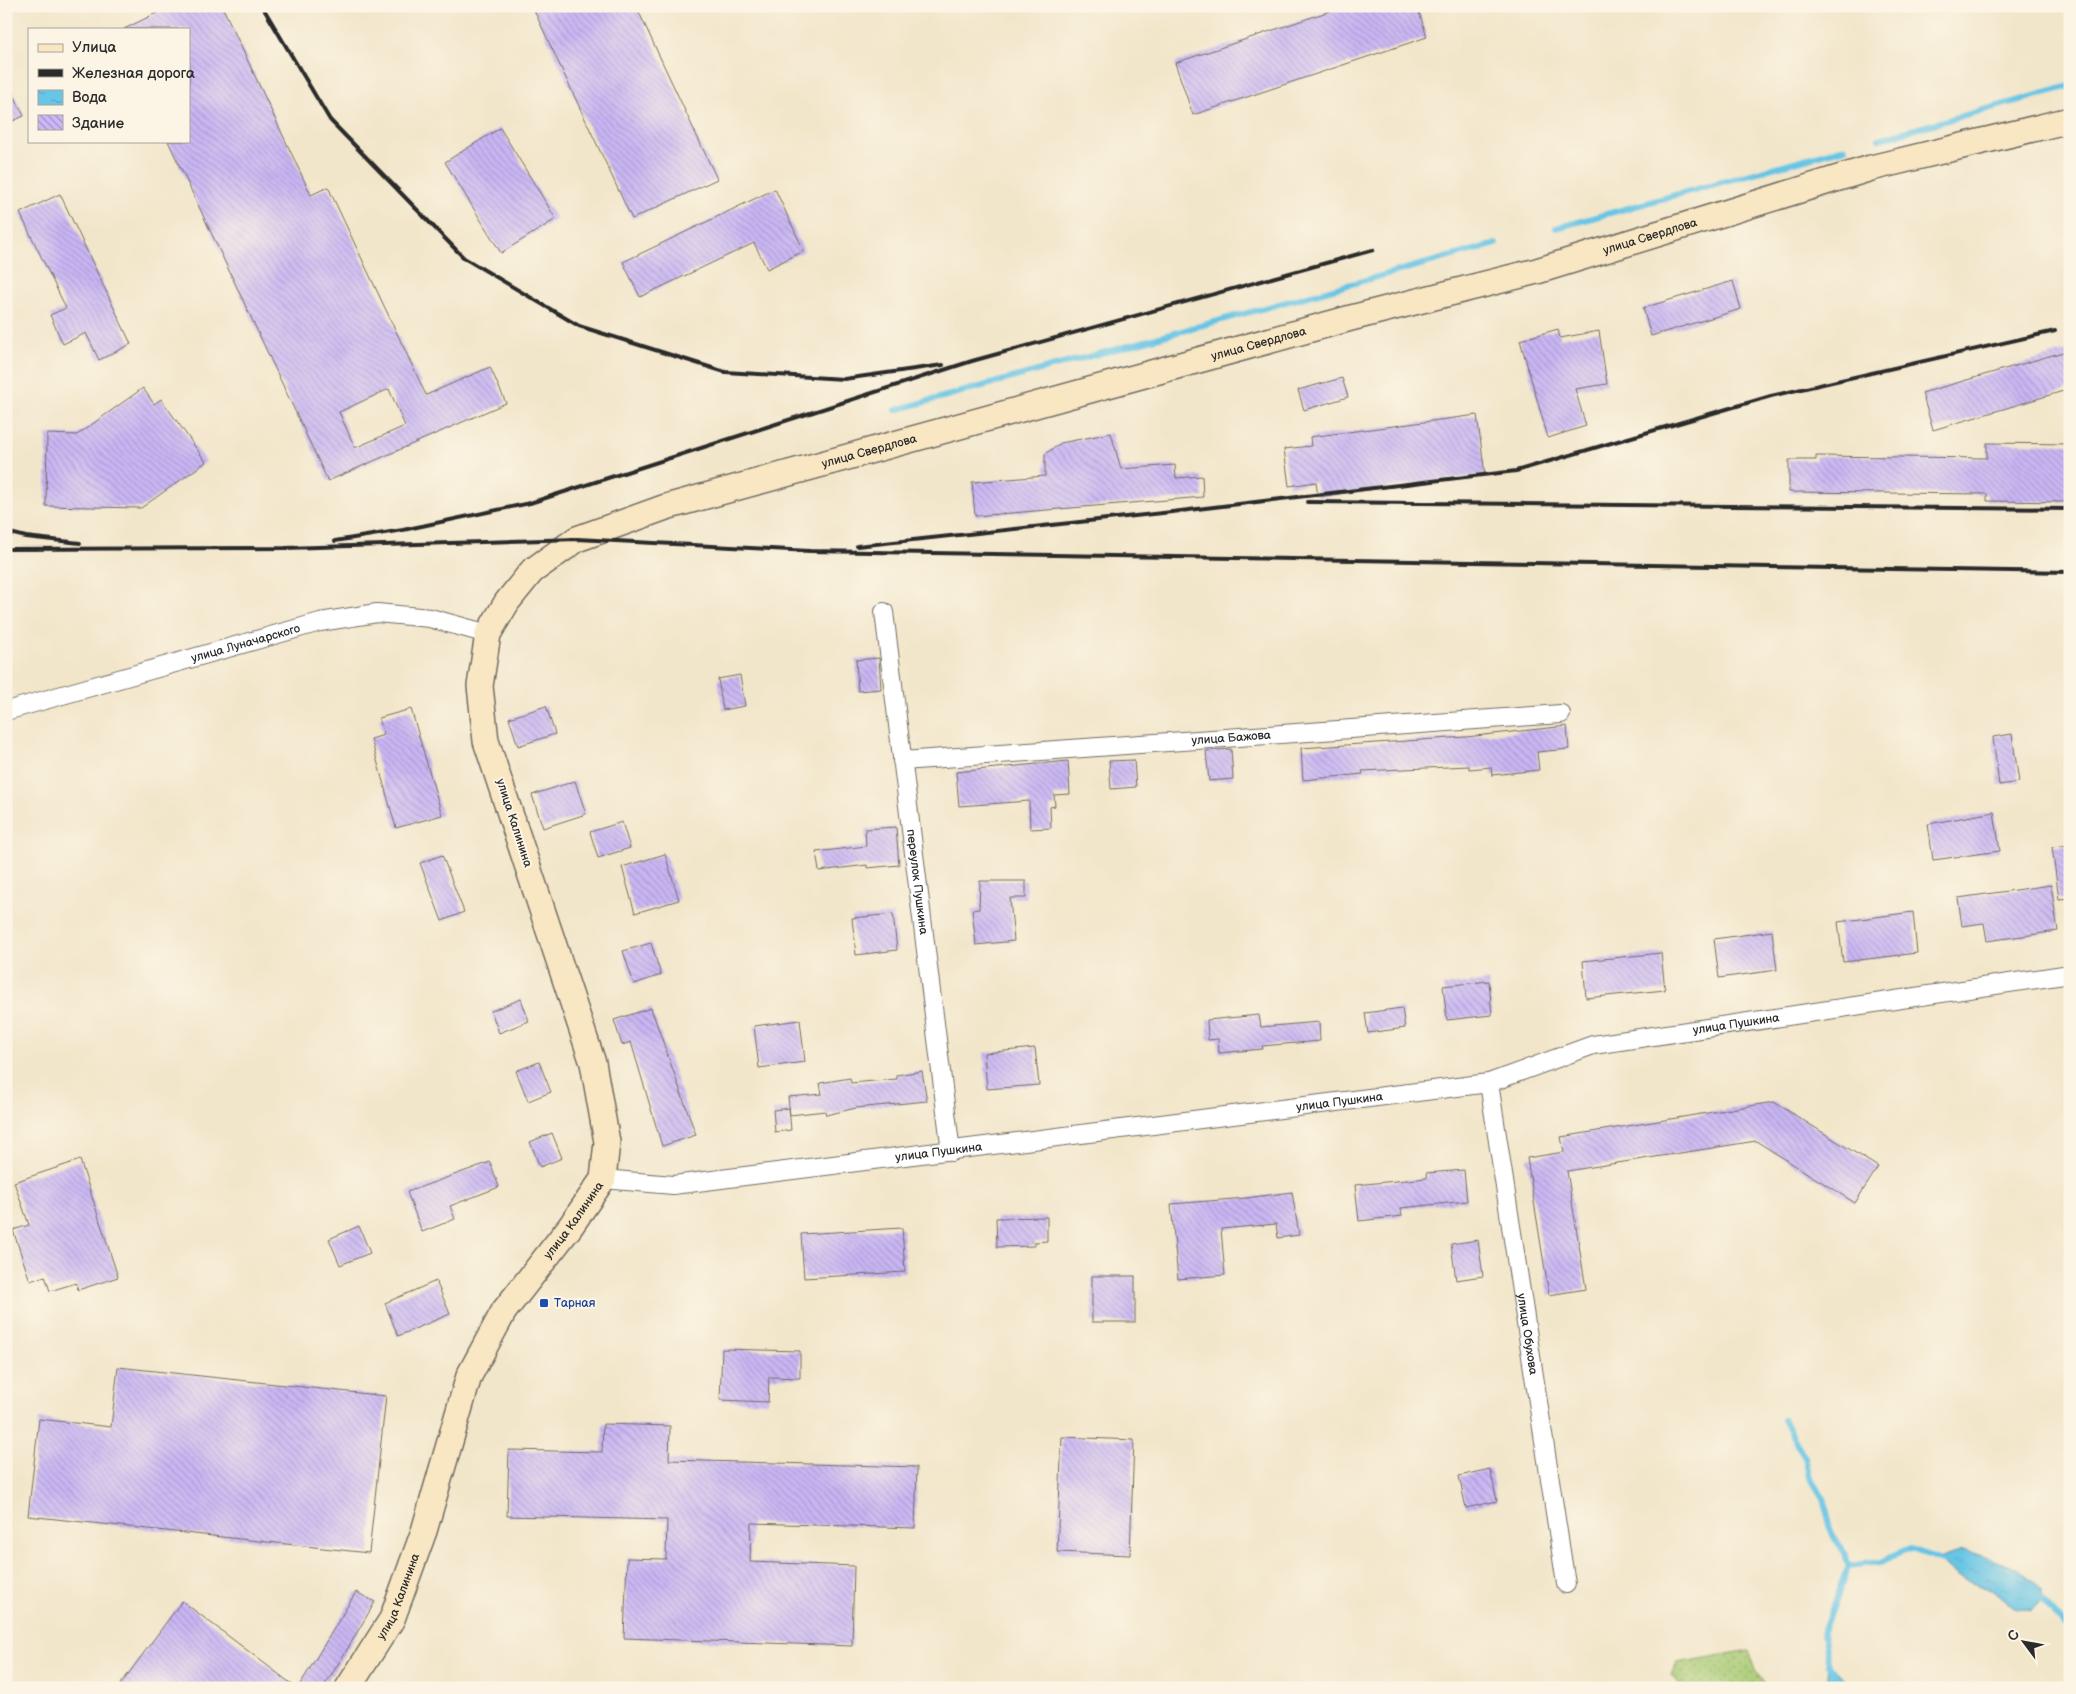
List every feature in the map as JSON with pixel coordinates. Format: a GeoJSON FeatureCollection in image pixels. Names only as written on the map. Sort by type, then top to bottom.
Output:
{"type":"FeatureCollection","features":[{"type":"Feature","properties":{"kind":"main road","name":"улица Свердлова"},"geometry":{"type":"LineString","coordinates":[[488,634],[507,602],[532,571],[569,544],[577,539],[666,507],[1351,318],[1537,271],[1871,168],[2070,120]]}},
{"type":"Feature","properties":{"kind":"main road","name":"улица Калинина"},"geometry":{"type":"LineString","coordinates":[[348,1688],[392,1618],[424,1531],[469,1376],[504,1311],[570,1227],[603,1179],[607,1142],[593,1063],[486,741],[480,686],[488,634]]}},
{"type":"Feature","properties":{"kind":"street","name":"переулок Пушкина"},"geometry":{"type":"LineString","coordinates":[[884,612],[952,1152]]}},
{"type":"Feature","properties":{"kind":"street","name":"улица Луначарского"},"geometry":{"type":"LineString","coordinates":[[6,711],[320,622],[386,614],[430,618],[488,634]]}},
{"type":"Feature","properties":{"kind":"street","name":"улица Бажова"},"geometry":{"type":"LineString","coordinates":[[902,761],[1562,714]]}},
{"type":"Feature","properties":{"kind":"street","name":"улица Пушкина"},"geometry":{"type":"LineString","coordinates":[[603,1179],[673,1185],[952,1152],[1285,1107],[1489,1083],[1593,1045],[2070,974]]}},
{"type":"Feature","properties":{"kind":"street","name":"улица Обухова"},"geometry":{"type":"LineString","coordinates":[[1489,1083],[1566,1584]]}},
{"type":"Feature","properties":{"kind":"green space"},"geometry":{"type":"Polygon","coordinates":[[[1749,1650],[1756,1670],[1766,1688],[1682,1688],[1672,1676],[1677,1663],[1749,1650]]]}},
{"type":"Feature","properties":{"kind":"water"},"geometry":{"type":"Polygon","coordinates":[[[1962,1550],[2006,1564],[2025,1574],[2043,1589],[2043,1601],[2031,1611],[2013,1608],[1993,1591],[1956,1577],[1939,1558],[1962,1550]]]}},
{"type":"Feature","properties":{"kind":"water"},"geometry":{"type":"Polygon","coordinates":[[[1829,1665],[1854,1688],[1827,1688],[1829,1665]]]}},
{"type":"Feature","properties":{"kind":"building"},"geometry":{"type":"Polygon","coordinates":[[[171,6],[222,6],[311,195],[328,187],[426,395],[490,367],[506,403],[328,481],[168,142],[190,142],[190,28],[126,28],[171,6]],[[389,389],[339,412],[355,448],[405,426],[389,389]]]}},
{"type":"Feature","properties":{"kind":"building"},"geometry":{"type":"Polygon","coordinates":[[[532,6],[636,6],[717,179],[632,219],[532,6]]]}},
{"type":"Feature","properties":{"kind":"building"},"geometry":{"type":"Polygon","coordinates":[[[1345,6],[1417,6],[1427,37],[1193,115],[1175,63],[1345,6]]]}},
{"type":"Feature","properties":{"kind":"building"},"geometry":{"type":"Polygon","coordinates":[[[6,78],[24,116],[6,124],[6,78]]]}},
{"type":"Feature","properties":{"kind":"building"},"geometry":{"type":"Polygon","coordinates":[[[500,128],[556,219],[501,253],[445,162],[500,128]]]}},
{"type":"Feature","properties":{"kind":"building"},"geometry":{"type":"Polygon","coordinates":[[[775,189],[804,251],[767,269],[754,243],[640,297],[623,262],[775,189]]]}},
{"type":"Feature","properties":{"kind":"building"},"geometry":{"type":"Polygon","coordinates":[[[60,194],[131,344],[99,360],[86,333],[63,344],[50,315],[66,308],[20,213],[60,194]]]}},
{"type":"Feature","properties":{"kind":"building"},"geometry":{"type":"Polygon","coordinates":[[[1733,281],[1741,309],[1651,336],[1643,308],[1733,281]]]}},
{"type":"Feature","properties":{"kind":"building"},"geometry":{"type":"Polygon","coordinates":[[[1558,329],[1560,338],[1599,331],[1607,384],[1575,389],[1586,426],[1548,438],[1520,340],[1558,329]]]}},
{"type":"Feature","properties":{"kind":"building"},"geometry":{"type":"Polygon","coordinates":[[[2070,350],[2070,389],[1933,430],[1922,393],[2070,350]]]}},
{"type":"Feature","properties":{"kind":"building"},"geometry":{"type":"Polygon","coordinates":[[[1342,378],[1348,397],[1304,410],[1298,390],[1342,378]]]}},
{"type":"Feature","properties":{"kind":"building"},"geometry":{"type":"Polygon","coordinates":[[[143,388],[154,404],[161,399],[206,462],[141,508],[46,506],[47,434],[77,435],[143,388]]]}},
{"type":"Feature","properties":{"kind":"building"},"geometry":{"type":"Polygon","coordinates":[[[1477,415],[1485,474],[1318,497],[1316,482],[1289,486],[1284,449],[1311,446],[1310,437],[1477,415]]]}},
{"type":"Feature","properties":{"kind":"building"},"geometry":{"type":"Polygon","coordinates":[[[1111,433],[1121,469],[1175,465],[1176,478],[1202,476],[1203,497],[975,516],[972,482],[1045,476],[1045,454],[1061,443],[1111,433]]]}},
{"type":"Feature","properties":{"kind":"building"},"geometry":{"type":"Polygon","coordinates":[[[1987,443],[2070,444],[2070,502],[1987,501],[1987,494],[1789,492],[1789,460],[1816,460],[1816,456],[1987,458],[1987,443]]]}},
{"type":"Feature","properties":{"kind":"building"},"geometry":{"type":"Polygon","coordinates":[[[879,658],[881,689],[858,691],[856,660],[879,658]]]}},
{"type":"Feature","properties":{"kind":"building"},"geometry":{"type":"Polygon","coordinates":[[[740,675],[745,706],[723,710],[718,679],[740,675]]]}},
{"type":"Feature","properties":{"kind":"building"},"geometry":{"type":"Polygon","coordinates":[[[546,706],[555,734],[518,746],[509,718],[546,706]]]}},
{"type":"Feature","properties":{"kind":"building"},"geometry":{"type":"Polygon","coordinates":[[[411,709],[442,815],[396,828],[371,739],[384,735],[379,718],[411,709]]]}},
{"type":"Feature","properties":{"kind":"building"},"geometry":{"type":"Polygon","coordinates":[[[1567,726],[1569,749],[1537,752],[1539,770],[1492,775],[1491,767],[1469,769],[1469,766],[1362,771],[1363,774],[1303,780],[1301,748],[1466,737],[1567,726]]]}},
{"type":"Feature","properties":{"kind":"building"},"geometry":{"type":"Polygon","coordinates":[[[2012,734],[2019,782],[1999,785],[1993,737],[2012,734]]]}},
{"type":"Feature","properties":{"kind":"building"},"geometry":{"type":"Polygon","coordinates":[[[1231,749],[1233,779],[1209,781],[1206,751],[1231,749]]]}},
{"type":"Feature","properties":{"kind":"building"},"geometry":{"type":"Polygon","coordinates":[[[1134,760],[1136,787],[1111,789],[1109,761],[1134,760]]]}},
{"type":"Feature","properties":{"kind":"building"},"geometry":{"type":"Polygon","coordinates":[[[1068,761],[1070,794],[1054,795],[1055,806],[1050,807],[1051,828],[1030,829],[1029,801],[959,806],[956,772],[1068,761]]]}},
{"type":"Feature","properties":{"kind":"building"},"geometry":{"type":"Polygon","coordinates":[[[575,781],[586,814],[543,828],[532,795],[575,781]]]}},
{"type":"Feature","properties":{"kind":"building"},"geometry":{"type":"Polygon","coordinates":[[[1994,812],[2000,851],[1933,860],[1928,824],[1994,812]]]}},
{"type":"Feature","properties":{"kind":"building"},"geometry":{"type":"Polygon","coordinates":[[[622,822],[630,848],[598,858],[590,832],[622,822]]]}},
{"type":"Feature","properties":{"kind":"building"},"geometry":{"type":"Polygon","coordinates":[[[896,827],[899,865],[867,868],[867,865],[819,871],[816,852],[866,846],[865,829],[896,827]]]}},
{"type":"Feature","properties":{"kind":"building"},"geometry":{"type":"Polygon","coordinates":[[[2070,845],[2070,898],[2059,899],[2052,847],[2070,845]]]}},
{"type":"Feature","properties":{"kind":"building"},"geometry":{"type":"Polygon","coordinates":[[[665,854],[679,900],[635,913],[622,867],[665,854]]]}},
{"type":"Feature","properties":{"kind":"building"},"geometry":{"type":"Polygon","coordinates":[[[442,855],[464,912],[442,921],[420,863],[442,855]]]}},
{"type":"Feature","properties":{"kind":"building"},"geometry":{"type":"Polygon","coordinates":[[[980,881],[1026,881],[1026,898],[1010,898],[1014,941],[976,945],[972,910],[979,909],[980,881]]]}},
{"type":"Feature","properties":{"kind":"building"},"geometry":{"type":"Polygon","coordinates":[[[2051,885],[2058,931],[1987,941],[1984,923],[1962,926],[1958,898],[2051,885]]]}},
{"type":"Feature","properties":{"kind":"building"},"geometry":{"type":"Polygon","coordinates":[[[1913,912],[1917,953],[1843,962],[1838,922],[1913,912]]]}},
{"type":"Feature","properties":{"kind":"building"},"geometry":{"type":"Polygon","coordinates":[[[893,914],[897,950],[856,955],[852,918],[893,914]]]}},
{"type":"Feature","properties":{"kind":"building"},"geometry":{"type":"Polygon","coordinates":[[[1772,931],[1777,970],[1719,978],[1714,939],[1772,931]]]}},
{"type":"Feature","properties":{"kind":"building"},"geometry":{"type":"Polygon","coordinates":[[[651,943],[661,975],[634,984],[623,951],[651,943]]]}},
{"type":"Feature","properties":{"kind":"building"},"geometry":{"type":"Polygon","coordinates":[[[1661,953],[1665,990],[1586,998],[1583,961],[1661,953]]]}},
{"type":"Feature","properties":{"kind":"building"},"geometry":{"type":"Polygon","coordinates":[[[1489,981],[1492,1015],[1447,1020],[1443,986],[1489,981]]]}},
{"type":"Feature","properties":{"kind":"building"},"geometry":{"type":"Polygon","coordinates":[[[521,999],[529,1021],[499,1033],[491,1011],[521,999]]]}},
{"type":"Feature","properties":{"kind":"building"},"geometry":{"type":"Polygon","coordinates":[[[651,1008],[696,1135],[662,1146],[631,1042],[622,1045],[614,1020],[651,1008]]]}},
{"type":"Feature","properties":{"kind":"building"},"geometry":{"type":"Polygon","coordinates":[[[1402,1008],[1405,1028],[1368,1033],[1365,1013],[1402,1008]]]}},
{"type":"Feature","properties":{"kind":"building"},"geometry":{"type":"Polygon","coordinates":[[[1259,1015],[1261,1027],[1319,1022],[1320,1041],[1262,1046],[1263,1049],[1219,1053],[1218,1039],[1208,1040],[1207,1020],[1259,1015]]]}},
{"type":"Feature","properties":{"kind":"building"},"geometry":{"type":"Polygon","coordinates":[[[800,1020],[805,1062],[759,1068],[754,1026],[800,1020]]]}},
{"type":"Feature","properties":{"kind":"building"},"geometry":{"type":"Polygon","coordinates":[[[1035,1048],[1039,1085],[987,1089],[984,1053],[1035,1048]]]}},
{"type":"Feature","properties":{"kind":"building"},"geometry":{"type":"Polygon","coordinates":[[[539,1062],[551,1092],[528,1101],[516,1071],[539,1062]]]}},
{"type":"Feature","properties":{"kind":"building"},"geometry":{"type":"Polygon","coordinates":[[[922,1071],[927,1101],[856,1108],[826,1115],[825,1111],[790,1115],[788,1097],[822,1094],[820,1083],[850,1078],[851,1083],[897,1079],[896,1075],[922,1071]]]}},
{"type":"Feature","properties":{"kind":"building"},"geometry":{"type":"Polygon","coordinates":[[[1774,1102],[1878,1167],[1855,1203],[1756,1141],[1567,1171],[1586,1289],[1549,1295],[1527,1158],[1564,1152],[1561,1137],[1774,1102]]]}},
{"type":"Feature","properties":{"kind":"building"},"geometry":{"type":"Polygon","coordinates":[[[789,1108],[791,1130],[775,1132],[773,1110],[789,1108]]]}},
{"type":"Feature","properties":{"kind":"building"},"geometry":{"type":"Polygon","coordinates":[[[552,1133],[562,1158],[540,1167],[530,1142],[552,1133]]]}},
{"type":"Feature","properties":{"kind":"building"},"geometry":{"type":"Polygon","coordinates":[[[80,1160],[118,1277],[78,1290],[76,1283],[50,1291],[45,1276],[30,1281],[13,1230],[29,1225],[14,1182],[80,1160]]]}},
{"type":"Feature","properties":{"kind":"building"},"geometry":{"type":"Polygon","coordinates":[[[490,1162],[499,1187],[450,1206],[455,1219],[422,1232],[407,1192],[490,1162]]]}},
{"type":"Feature","properties":{"kind":"building"},"geometry":{"type":"Polygon","coordinates":[[[1464,1170],[1467,1201],[1401,1208],[1402,1216],[1359,1221],[1355,1185],[1427,1178],[1426,1173],[1464,1170]]]}},
{"type":"Feature","properties":{"kind":"building"},"geometry":{"type":"Polygon","coordinates":[[[1292,1192],[1299,1235],[1278,1238],[1276,1224],[1221,1229],[1225,1275],[1178,1279],[1171,1204],[1292,1192]]]}},
{"type":"Feature","properties":{"kind":"building"},"geometry":{"type":"Polygon","coordinates":[[[1047,1217],[1047,1241],[1035,1242],[1035,1246],[997,1247],[996,1218],[1047,1217]]]}},
{"type":"Feature","properties":{"kind":"building"},"geometry":{"type":"Polygon","coordinates":[[[359,1226],[370,1253],[340,1265],[329,1239],[359,1226]]]}},
{"type":"Feature","properties":{"kind":"building"},"geometry":{"type":"Polygon","coordinates":[[[902,1228],[905,1272],[804,1278],[801,1234],[902,1228]]]}},
{"type":"Feature","properties":{"kind":"building"},"geometry":{"type":"Polygon","coordinates":[[[1478,1240],[1483,1276],[1456,1280],[1451,1244],[1478,1240]]]}},
{"type":"Feature","properties":{"kind":"building"},"geometry":{"type":"Polygon","coordinates":[[[1092,1276],[1135,1276],[1135,1322],[1092,1322],[1092,1276]]]}},
{"type":"Feature","properties":{"kind":"building"},"geometry":{"type":"Polygon","coordinates":[[[436,1281],[450,1314],[398,1336],[385,1303],[436,1281]]]}},
{"type":"Feature","properties":{"kind":"building"},"geometry":{"type":"Polygon","coordinates":[[[722,1349],[800,1351],[800,1378],[769,1377],[768,1402],[720,1400],[722,1349]]]}},
{"type":"Feature","properties":{"kind":"building"},"geometry":{"type":"Polygon","coordinates":[[[118,1367],[386,1396],[369,1553],[28,1516],[39,1419],[111,1427],[118,1367]]]}},
{"type":"Feature","properties":{"kind":"building"},"geometry":{"type":"Polygon","coordinates":[[[603,1424],[670,1426],[669,1460],[917,1467],[915,1528],[751,1523],[750,1562],[854,1566],[852,1646],[624,1638],[627,1558],[666,1559],[667,1520],[507,1516],[509,1450],[602,1452],[603,1424]]]}},
{"type":"Feature","properties":{"kind":"building"},"geometry":{"type":"Polygon","coordinates":[[[1062,1437],[1134,1440],[1130,1555],[1057,1552],[1062,1437]]]}},
{"type":"Feature","properties":{"kind":"building"},"geometry":{"type":"Polygon","coordinates":[[[1490,1469],[1497,1501],[1466,1508],[1459,1476],[1490,1469]]]}},
{"type":"Feature","properties":{"kind":"building"},"geometry":{"type":"Polygon","coordinates":[[[356,1592],[375,1602],[345,1653],[323,1688],[298,1688],[356,1592]]]}},
{"type":"Feature","properties":{"kind":"building"},"geometry":{"type":"Polygon","coordinates":[[[182,1601],[297,1688],[118,1688],[182,1601]]]}},
{"type":"Feature","properties":{"kind":"waterway"},"geometry":{"type":"LineString","coordinates":[[1879,139],[2070,86]]}},
{"type":"Feature","properties":{"kind":"waterway"},"geometry":{"type":"LineString","coordinates":[[1556,228],[1845,148]]}},
{"type":"Feature","properties":{"kind":"waterway"},"geometry":{"type":"LineString","coordinates":[[896,410],[1496,244]]}},
{"type":"Feature","properties":{"kind":"waterway"},"geometry":{"type":"LineString","coordinates":[[1783,1420],[1805,1457],[1809,1476],[1823,1498],[1831,1529],[1849,1566],[1823,1634],[1829,1665],[1833,1671]]}},
{"type":"Feature","properties":{"kind":"waterway"},"geometry":{"type":"LineString","coordinates":[[1849,1566],[1880,1562],[1911,1549],[1945,1561]]}},
{"type":"Feature","properties":{"kind":"waterway"},"geometry":{"type":"LineString","coordinates":[[2037,1598],[2043,1601],[2070,1630]]}},
{"type":"Feature","properties":{"kind":"railway"},"geometry":{"type":"LineString","coordinates":[[262,6],[330,120],[464,258],[579,326],[725,372],[844,379],[943,365]]}},
{"type":"Feature","properties":{"kind":"railway"},"geometry":{"type":"LineString","coordinates":[[335,541],[403,530],[530,503],[972,361],[1373,250]]}},
{"type":"Feature","properties":{"kind":"railway"},"geometry":{"type":"LineString","coordinates":[[857,546],[1172,512],[1516,471],[1771,396],[2055,331]]}},
{"type":"Feature","properties":{"kind":"railway"},"geometry":{"type":"LineString","coordinates":[[1307,502],[2070,509]]}},
{"type":"Feature","properties":{"kind":"railway"},"geometry":{"type":"LineString","coordinates":[[6,532],[26,537],[80,543]]}},
{"type":"Feature","properties":{"kind":"railway"},"geometry":{"type":"LineString","coordinates":[[6,549],[285,548],[577,539],[810,551],[2070,572]]}},
{"type":"Feature","properties":{"kind":"place","name":"Тарная"},"geometry":{"type":"Point","coordinates":[544,1303]}}]}
